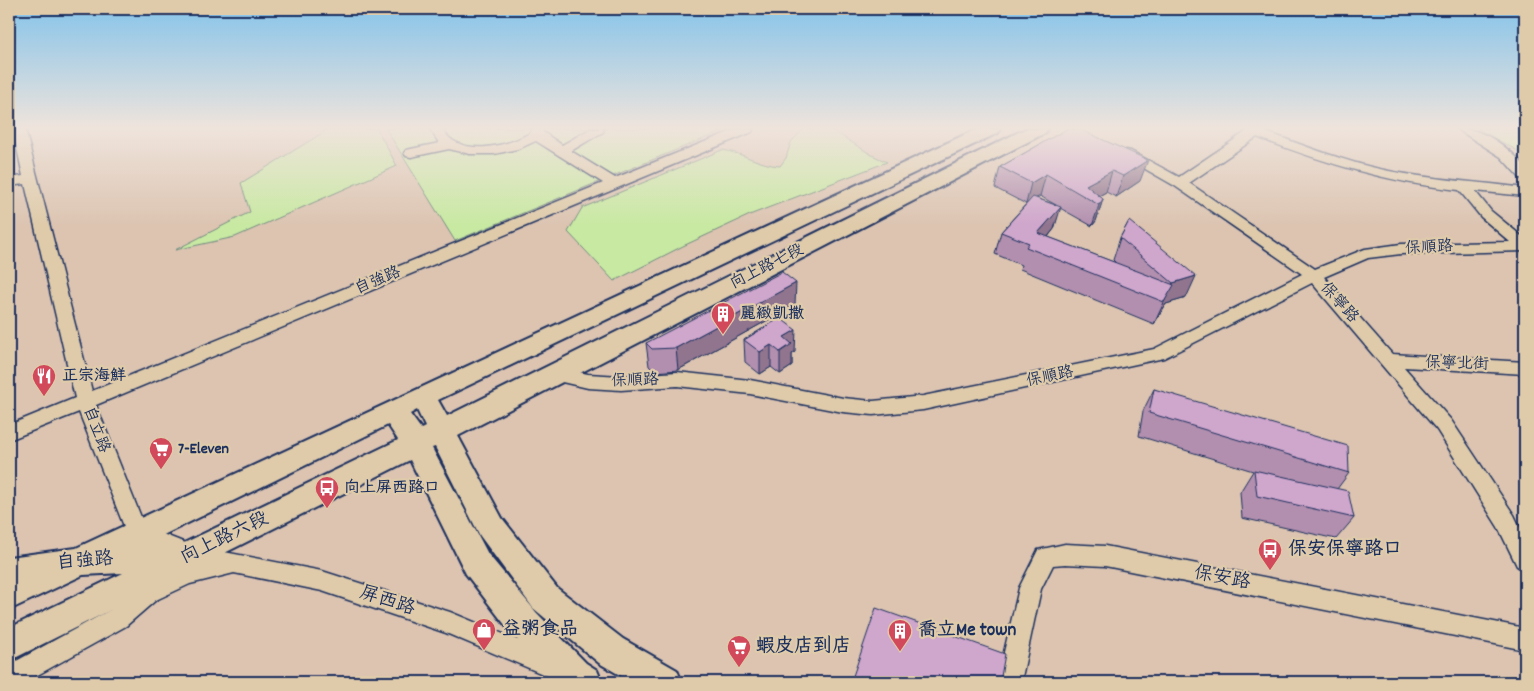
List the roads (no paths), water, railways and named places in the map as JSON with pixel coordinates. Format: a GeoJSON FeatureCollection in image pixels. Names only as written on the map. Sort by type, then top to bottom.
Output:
{"type":"FeatureCollection","features":[{"type":"Feature","properties":{"kind":"main road","name":"向上路七段"},"geometry":{"type":"LineString","coordinates":[[423,396],[921,161]]}},
{"type":"Feature","properties":{"kind":"main road","name":"向上路七段"},"geometry":{"type":"LineString","coordinates":[[428,437],[973,161]]}},
{"type":"Feature","properties":{"kind":"main road"},"geometry":{"type":"LineString","coordinates":[[9,595],[423,396]]}},
{"type":"Feature","properties":{"kind":"main road","name":"屏西路"},"geometry":{"type":"LineString","coordinates":[[423,396],[428,437],[477,564],[524,623],[579,679]]}},
{"type":"Feature","properties":{"kind":"main road","name":"屏西路"},"geometry":{"type":"LineString","coordinates":[[393,411],[428,437],[491,527],[545,598],[611,651],[664,682]]}},
{"type":"Feature","properties":{"kind":"main road","name":"向上路六段"},"geometry":{"type":"LineString","coordinates":[[9,645],[428,437]]}},
{"type":"Feature","properties":{"kind":"main road","name":"自強路"},"geometry":{"type":"LineString","coordinates":[[9,571],[79,561],[185,558]]}},
{"type":"Feature","properties":{"kind":"street","name":"自立路"},"geometry":{"type":"LineString","coordinates":[[26,161],[85,402],[137,533]]}},
{"type":"Feature","properties":{"kind":"street"},"geometry":{"type":"LineString","coordinates":[[579,161],[613,183]]}},
{"type":"Feature","properties":{"kind":"street","name":"自強路"},"geometry":{"type":"LineString","coordinates":[[9,434],[666,161]]}},
{"type":"Feature","properties":{"kind":"street","name":"保寧路"},"geometry":{"type":"LineString","coordinates":[[1138,161],[1180,183],[1314,275],[1444,424],[1506,521],[1525,559]]}},
{"type":"Feature","properties":{"kind":"street"},"geometry":{"type":"LineString","coordinates":[[1180,183],[1212,161]]}},
{"type":"Feature","properties":{"kind":"street"},"geometry":{"type":"LineString","coordinates":[[1339,161],[1371,171],[1525,192]]}},
{"type":"Feature","properties":{"kind":"street"},"geometry":{"type":"LineString","coordinates":[[1512,161],[1521,169],[1525,176]]}},
{"type":"Feature","properties":{"kind":"street"},"geometry":{"type":"LineString","coordinates":[[9,182],[30,179]]}},
{"type":"Feature","properties":{"kind":"street"},"geometry":{"type":"LineString","coordinates":[[1463,185],[1486,214],[1525,246]]}},
{"type":"Feature","properties":{"kind":"street","name":"保順路"},"geometry":{"type":"LineString","coordinates":[[555,374],[588,381],[621,383],[677,379],[750,387],[843,406],[873,408],[924,403],[1158,354],[1314,275],[1365,254],[1401,249],[1525,246]]}},
{"type":"Feature","properties":{"kind":"street","name":"保寧北街"},"geometry":{"type":"LineString","coordinates":[[1390,360],[1525,368]]}},
{"type":"Feature","properties":{"kind":"street"},"geometry":{"type":"LineString","coordinates":[[137,533],[185,558],[140,601]]}},
{"type":"Feature","properties":{"kind":"street","name":"保安路"},"geometry":{"type":"LineString","coordinates":[[1009,682],[1030,588],[1046,558],[1065,554],[1105,556],[1525,639]]}},
{"type":"Feature","properties":{"kind":"street","name":"屏西路"},"geometry":{"type":"LineString","coordinates":[[185,558],[238,564],[322,581],[450,623],[579,679]]}},
{"type":"Feature","properties":{"kind":"street"},"geometry":{"type":"LineString","coordinates":[[9,678],[118,618],[169,581],[197,571],[238,564]]}},
{"type":"Feature","properties":{"kind":"place","name":"麗緻凱撒"},"geometry":{"type":"Point","coordinates":[723,335]}},
{"type":"Feature","properties":{"kind":"place","name":"正宗海鮮"},"geometry":{"type":"Point","coordinates":[44,397]}},
{"type":"Feature","properties":{"kind":"place","name":"7-Eleven"},"geometry":{"type":"Point","coordinates":[161,470]}},
{"type":"Feature","properties":{"kind":"place","name":"向上屏西路口"},"geometry":{"type":"Point","coordinates":[327,509]}},
{"type":"Feature","properties":{"kind":"place","name":"保安保寧路口"},"geometry":{"type":"Point","coordinates":[1270,571]}},
{"type":"Feature","properties":{"kind":"place","name":"益粥食品"},"geometry":{"type":"Point","coordinates":[484,651]}},
{"type":"Feature","properties":{"kind":"place","name":"喬立Me town"},"geometry":{"type":"Point","coordinates":[900,652]}},
{"type":"Feature","properties":{"kind":"place","name":"蝦皮店到店"},"geometry":{"type":"Point","coordinates":[739,668]}}]}
